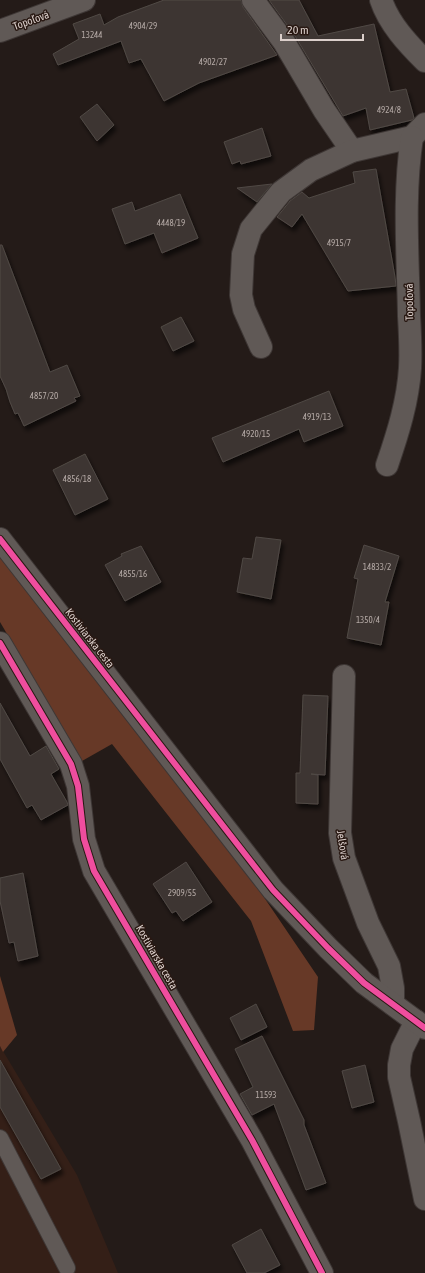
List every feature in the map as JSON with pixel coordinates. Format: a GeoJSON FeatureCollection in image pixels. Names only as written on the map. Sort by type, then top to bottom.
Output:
{"type":"FeatureCollection","features":[{"type":"Feature","properties":{"kind":"street","name":"Topoľová"},"geometry":{"type":"LineString","coordinates":[[0,31],[84,0]]}},
{"type":"Feature","properties":{"kind":"street"},"geometry":{"type":"LineString","coordinates":[[253,0],[284,42],[324,110],[352,150]]}},
{"type":"Feature","properties":{"kind":"street"},"geometry":{"type":"LineString","coordinates":[[381,0],[406,42],[425,61]]}},
{"type":"Feature","properties":{"kind":"street","name":"Topoľová"},"geometry":{"type":"LineString","coordinates":[[261,347],[244,309],[241,295],[243,254],[251,229],[281,192],[311,170],[352,150],[419,130]]}},
{"type":"Feature","properties":{"kind":"street","name":"Topoľová"},"geometry":{"type":"LineString","coordinates":[[387,465],[396,441],[406,403],[410,367],[407,193],[409,156],[419,130]]}},
{"type":"Feature","properties":{"kind":"street","name":"Kostiviarska cesta"},"geometry":{"type":"LineString","coordinates":[[0,539],[273,890],[328,948],[364,983],[420,1025]]}},
{"type":"Feature","properties":{"kind":"street","name":"Kostiviarska cesta"},"geometry":{"type":"LineString","coordinates":[[0,643],[71,764],[78,786],[84,839],[94,871],[252,1140],[322,1273]]}},
{"type":"Feature","properties":{"kind":"street","name":"Jelšová"},"geometry":{"type":"LineString","coordinates":[[344,676],[340,833],[344,858],[365,915],[389,966],[393,988],[393,1004]]}},
{"type":"Feature","properties":{"kind":"street"},"geometry":{"type":"LineString","coordinates":[[420,1025],[402,1049],[399,1065],[399,1077],[425,1200]]}},
{"type":"Feature","properties":{"kind":"lane"},"geometry":{"type":"LineString","coordinates":[[0,1138],[67,1268]]}},
{"type":"Feature","properties":{"kind":"shaded area"},"geometry":{"type":"Polygon","coordinates":[[[0,555],[134,730],[238,859],[318,977],[314,1030],[293,1031],[251,921],[112,744],[82,761],[0,622],[0,555]]]}},
{"type":"Feature","properties":{"kind":"shaded area"},"geometry":{"type":"Polygon","coordinates":[[[0,976],[17,1035],[3,1052],[0,1046],[0,976]]]}},
{"type":"Feature","properties":{"kind":"shaded area"},"geometry":{"type":"Polygon","coordinates":[[[0,1046],[77,1175],[118,1273],[0,1273],[0,1046]]]}},
{"type":"Feature","properties":{"kind":"building"},"geometry":{"type":"Polygon","coordinates":[[[164,0],[241,0],[243,7],[277,55],[199,83],[164,101],[141,59],[129,63],[121,41],[58,65],[53,54],[79,39],[73,24],[100,14],[104,25],[118,17],[164,0]]]}},
{"type":"Feature","properties":{"kind":"building"},"geometry":{"type":"Polygon","coordinates":[[[269,0],[299,0],[318,36],[374,24],[390,92],[406,89],[414,118],[412,120],[370,130],[366,108],[343,116],[295,36],[269,0]]]}},
{"type":"Feature","properties":{"kind":"building"},"geometry":{"type":"Polygon","coordinates":[[[97,104],[114,125],[97,141],[80,117],[97,104]]]}},
{"type":"Feature","properties":{"kind":"building"},"geometry":{"type":"Polygon","coordinates":[[[262,128],[271,156],[241,164],[240,161],[232,164],[224,142],[262,128]]]}},
{"type":"Feature","properties":{"kind":"building"},"geometry":{"type":"Polygon","coordinates":[[[376,169],[396,286],[348,291],[302,214],[292,227],[277,217],[290,201],[302,192],[309,198],[355,183],[353,172],[376,169]]]}},
{"type":"Feature","properties":{"kind":"building"},"geometry":{"type":"Polygon","coordinates":[[[272,184],[257,202],[237,188],[272,184]]]}},
{"type":"Feature","properties":{"kind":"building"},"geometry":{"type":"Polygon","coordinates":[[[180,194],[198,238],[162,253],[154,233],[125,244],[112,209],[132,202],[135,211],[180,194]]]}},
{"type":"Feature","properties":{"kind":"building"},"geometry":{"type":"Polygon","coordinates":[[[0,245],[2,245],[50,372],[67,365],[80,396],[74,398],[76,401],[24,426],[18,413],[15,414],[0,376],[0,245]]]}},
{"type":"Feature","properties":{"kind":"building"},"geometry":{"type":"Polygon","coordinates":[[[181,317],[194,341],[173,351],[161,327],[181,317]]]}},
{"type":"Feature","properties":{"kind":"building"},"geometry":{"type":"Polygon","coordinates":[[[329,391],[343,426],[304,442],[299,429],[223,462],[212,438],[329,391]]]}},
{"type":"Feature","properties":{"kind":"building"},"geometry":{"type":"Polygon","coordinates":[[[85,454],[108,499],[75,515],[53,470],[85,454]]]}},
{"type":"Feature","properties":{"kind":"building"},"geometry":{"type":"Polygon","coordinates":[[[256,537],[281,540],[271,599],[237,592],[243,558],[252,559],[256,537]]]}},
{"type":"Feature","properties":{"kind":"building"},"geometry":{"type":"Polygon","coordinates":[[[364,545],[399,556],[385,602],[389,602],[381,645],[347,638],[358,579],[354,578],[364,545]]]}},
{"type":"Feature","properties":{"kind":"building"},"geometry":{"type":"Polygon","coordinates":[[[141,546],[161,582],[125,601],[105,565],[122,556],[121,554],[141,546]]]}},
{"type":"Feature","properties":{"kind":"building"},"geometry":{"type":"Polygon","coordinates":[[[303,695],[328,696],[325,775],[311,774],[318,775],[318,804],[296,803],[296,773],[300,773],[303,695]]]}},
{"type":"Feature","properties":{"kind":"building"},"geometry":{"type":"Polygon","coordinates":[[[0,703],[30,756],[46,746],[59,769],[51,774],[68,805],[41,820],[32,805],[27,808],[0,759],[0,703]]]}},
{"type":"Feature","properties":{"kind":"building"},"geometry":{"type":"Polygon","coordinates":[[[186,862],[212,902],[183,921],[176,911],[172,913],[153,884],[186,862]]]}},
{"type":"Feature","properties":{"kind":"building"},"geometry":{"type":"Polygon","coordinates":[[[23,873],[38,956],[18,961],[14,942],[9,943],[0,901],[0,878],[23,873]]]}},
{"type":"Feature","properties":{"kind":"building"},"geometry":{"type":"Polygon","coordinates":[[[256,1004],[267,1027],[241,1040],[230,1018],[256,1004]]]}},
{"type":"Feature","properties":{"kind":"building"},"geometry":{"type":"Polygon","coordinates":[[[262,1036],[304,1120],[304,1125],[326,1183],[306,1190],[274,1104],[252,1115],[240,1094],[253,1087],[235,1049],[262,1036]]]}},
{"type":"Feature","properties":{"kind":"building"},"geometry":{"type":"Polygon","coordinates":[[[0,1060],[61,1169],[41,1179],[0,1107],[0,1060]]]}},
{"type":"Feature","properties":{"kind":"building"},"geometry":{"type":"Polygon","coordinates":[[[365,1065],[374,1102],[352,1108],[342,1071],[365,1065]]]}},
{"type":"Feature","properties":{"kind":"building"},"geometry":{"type":"Polygon","coordinates":[[[261,1229],[280,1265],[264,1273],[247,1273],[232,1245],[261,1229]]]}},
{"type":"Feature","properties":{"kind":"cycle path"},"geometry":{"type":"LineString","coordinates":[[0,539],[273,890],[328,948],[364,983],[425,1028]]}},
{"type":"Feature","properties":{"kind":"cycle path"},"geometry":{"type":"LineString","coordinates":[[0,643],[71,764],[78,786],[84,839],[94,871],[252,1140],[322,1273]]}}]}
